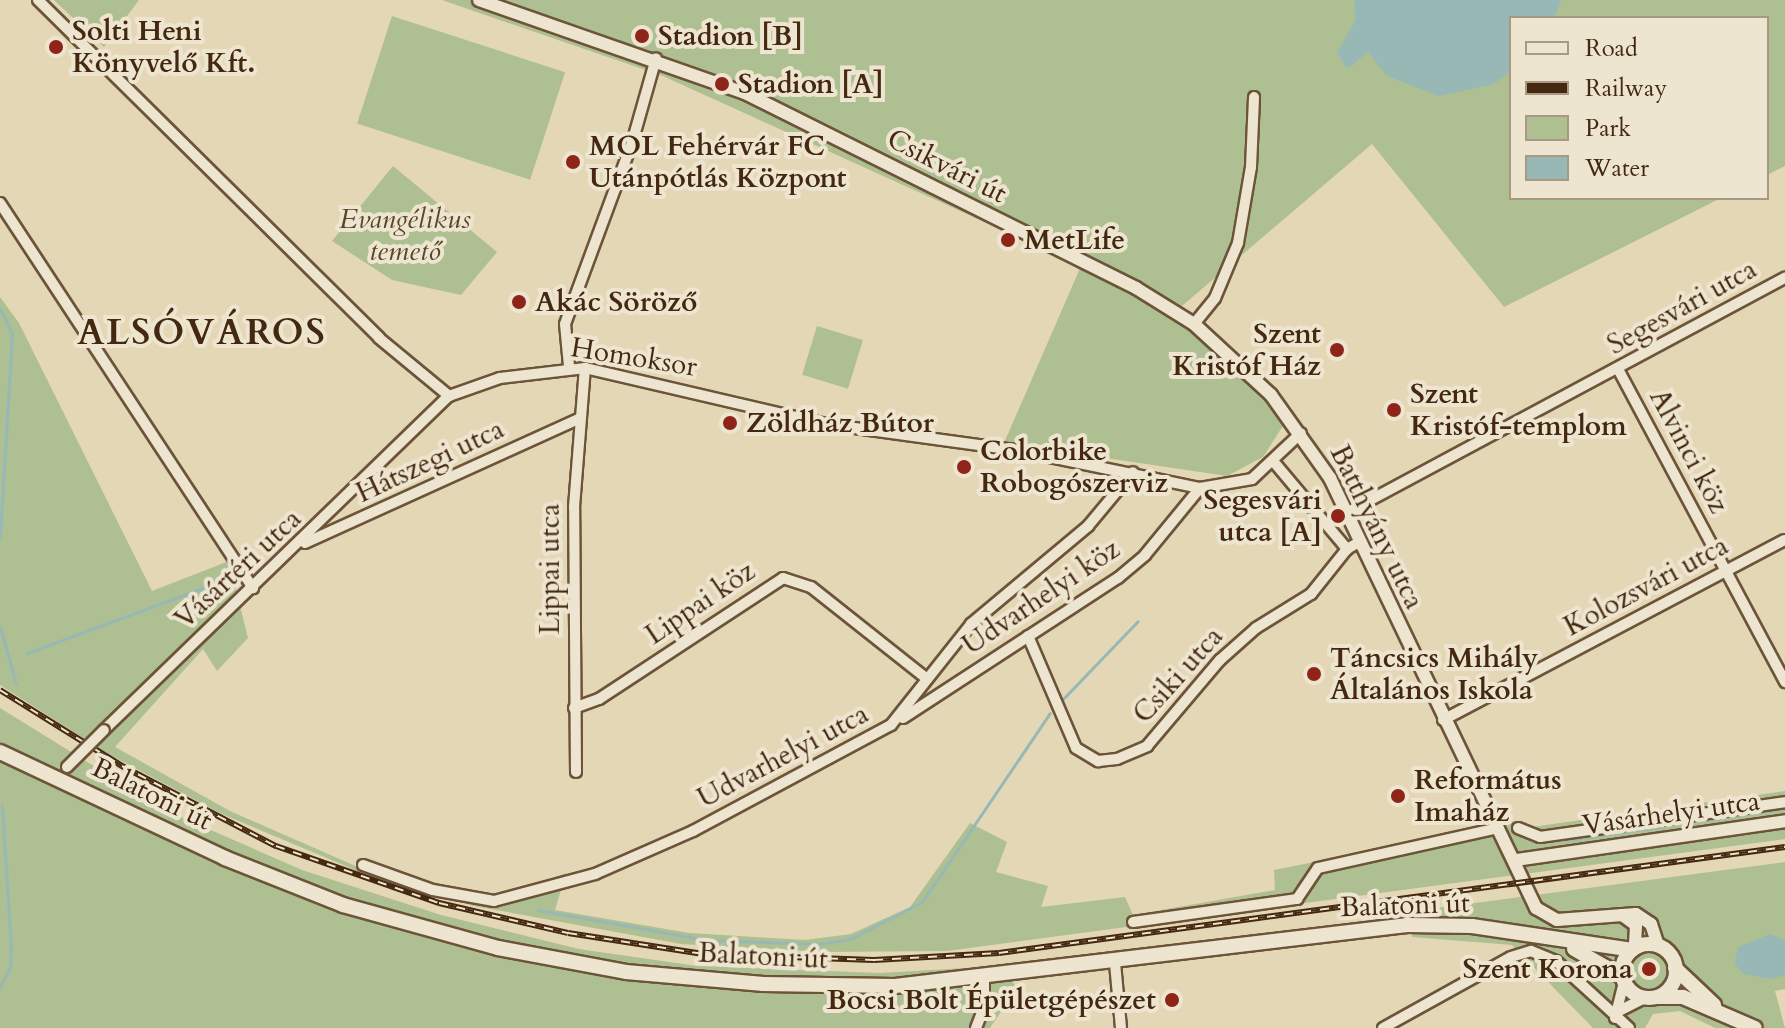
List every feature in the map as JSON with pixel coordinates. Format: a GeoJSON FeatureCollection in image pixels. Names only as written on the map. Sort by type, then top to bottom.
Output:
{"type":"FeatureCollection","features":[{"type":"Feature","properties":{"kind":"main road","name":"Balatoni út"},"geometry":{"type":"LineString","coordinates":[[0,752],[62,772],[213,853],[309,892],[498,948],[626,972],[725,982],[848,987],[984,979],[1407,925],[1472,926],[1559,942],[1634,949]]}},
{"type":"Feature","properties":{"kind":"main road","name":"Balatoni út"},"geometry":{"type":"LineString","coordinates":[[1559,942],[1624,980]]}},
{"type":"Feature","properties":{"kind":"main road"},"geometry":{"type":"LineString","coordinates":[[1720,1011],[1675,968],[1658,945],[1634,949],[1623,962],[1624,980],[1650,997],[1683,997],[1755,1028]]}},
{"type":"Feature","properties":{"kind":"main road"},"geometry":{"type":"LineString","coordinates":[[1650,997],[1672,983],[1675,968]]}},
{"type":"Feature","properties":{"kind":"street"},"geometry":{"type":"LineString","coordinates":[[38,0],[379,338],[449,396]]}},
{"type":"Feature","properties":{"kind":"street","name":"Csikvári út"},"geometry":{"type":"LineString","coordinates":[[479,0],[656,58],[806,122],[1136,288],[1194,324],[1255,378],[1301,433]]}},
{"type":"Feature","properties":{"kind":"street"},"geometry":{"type":"LineString","coordinates":[[569,366],[565,324],[632,143],[656,58]]}},
{"type":"Feature","properties":{"kind":"street"},"geometry":{"type":"LineString","coordinates":[[1194,324],[1215,298],[1238,243],[1251,167],[1254,97]]}},
{"type":"Feature","properties":{"kind":"street"},"geometry":{"type":"LineString","coordinates":[[0,203],[253,588]]}},
{"type":"Feature","properties":{"kind":"street","name":"Segesvári utca"},"geometry":{"type":"LineString","coordinates":[[1348,512],[1456,450],[1618,369],[1785,278]]}},
{"type":"Feature","properties":{"kind":"street","name":"Homoksor"},"geometry":{"type":"LineString","coordinates":[[449,396],[500,378],[569,366],[825,424],[1133,472],[1200,488],[1252,479],[1274,462],[1301,433]]}},
{"type":"Feature","properties":{"kind":"street","name":"Lippai utca"},"geometry":{"type":"LineString","coordinates":[[576,772],[574,708],[580,418],[585,368]]}},
{"type":"Feature","properties":{"kind":"street","name":"Alvinci köz"},"geometry":{"type":"LineString","coordinates":[[1618,369],[1785,682]]}},
{"type":"Feature","properties":{"kind":"street","name":"Vásártéri utca"},"geometry":{"type":"LineString","coordinates":[[62,772],[202,634],[299,546],[449,396]]}},
{"type":"Feature","properties":{"kind":"street","name":"Hátszegi utca"},"geometry":{"type":"LineString","coordinates":[[299,546],[580,418]]}},
{"type":"Feature","properties":{"kind":"street","name":"Batthyány utca"},"geometry":{"type":"LineString","coordinates":[[1301,433],[1348,512],[1443,720],[1516,860],[1536,908],[1548,918],[1622,915]]}},
{"type":"Feature","properties":{"kind":"street"},"geometry":{"type":"LineString","coordinates":[[1274,462],[1347,549]]}},
{"type":"Feature","properties":{"kind":"street","name":"Udvarhelyi utca"},"geometry":{"type":"LineString","coordinates":[[363,865],[433,890],[486,900],[516,897],[595,874],[647,852],[891,725],[971,624],[1088,526],[1133,472]]}},
{"type":"Feature","properties":{"kind":"street","name":"Udvarhelyi köz"},"geometry":{"type":"LineString","coordinates":[[891,725],[1100,591],[1145,555],[1200,488]]}},
{"type":"Feature","properties":{"kind":"street","name":"Kolozsvári utca"},"geometry":{"type":"LineString","coordinates":[[1443,720],[1785,540]]}},
{"type":"Feature","properties":{"kind":"street","name":"Csiki utca"},"geometry":{"type":"LineString","coordinates":[[1028,636],[1076,748],[1098,761],[1117,759],[1147,746],[1220,660],[1256,628],[1311,594],[1347,549],[1361,541]]}},
{"type":"Feature","properties":{"kind":"street","name":"Lippai köz"},"geometry":{"type":"LineString","coordinates":[[574,708],[599,699],[783,578],[811,587],[927,679]]}},
{"type":"Feature","properties":{"kind":"street"},"geometry":{"type":"LineString","coordinates":[[1518,828],[1540,837],[1785,802]]}},
{"type":"Feature","properties":{"kind":"street","name":"Vásárhelyi utca"},"geometry":{"type":"LineString","coordinates":[[1516,860],[1785,821]]}},
{"type":"Feature","properties":{"kind":"street"},"geometry":{"type":"LineString","coordinates":[[1133,922],[1297,899],[1318,868],[1499,828]]}},
{"type":"Feature","properties":{"kind":"street"},"geometry":{"type":"LineString","coordinates":[[1622,915],[1643,916],[1658,945]]}},
{"type":"Feature","properties":{"kind":"street"},"geometry":{"type":"LineString","coordinates":[[1622,915],[1636,925],[1634,949]]}},
{"type":"Feature","properties":{"kind":"street"},"geometry":{"type":"LineString","coordinates":[[1383,1028],[1511,957],[1537,952],[1556,961],[1629,1028]]}},
{"type":"Feature","properties":{"kind":"street"},"geometry":{"type":"LineString","coordinates":[[1115,963],[1121,1028]]}},
{"type":"Feature","properties":{"kind":"street"},"geometry":{"type":"LineString","coordinates":[[976,1028],[984,1007],[984,979]]}},
{"type":"Feature","properties":{"kind":"street"},"geometry":{"type":"LineString","coordinates":[[1617,1015],[1624,980]]}},
{"type":"Feature","properties":{"kind":"street"},"geometry":{"type":"LineString","coordinates":[[1617,1015],[1650,997]]}},
{"type":"Feature","properties":{"kind":"street"},"geometry":{"type":"LineString","coordinates":[[1402,1017],[1409,1028]]}},
{"type":"Feature","properties":{"kind":"green space"},"geometry":{"type":"Polygon","coordinates":[[[54,0],[139,0],[104,47],[54,0]]]}},
{"type":"Feature","properties":{"kind":"green space"},"geometry":{"type":"Polygon","coordinates":[[[442,0],[1785,0],[1785,166],[1769,174],[1769,16],[1509,16],[1509,200],[1717,200],[1504,307],[1372,144],[1176,311],[1290,415],[1263,457],[1227,476],[1004,443],[1081,266],[663,76],[442,0]]]}},
{"type":"Feature","properties":{"kind":"green space"},"geometry":{"type":"Polygon","coordinates":[[[392,16],[565,72],[530,180],[357,123],[392,16]]]}},
{"type":"Feature","properties":{"kind":"green space","name":"Evangélikus temető"},"geometry":{"type":"Polygon","coordinates":[[[393,166],[497,252],[461,295],[392,280],[332,241],[393,166]]]}},
{"type":"Feature","properties":{"kind":"green space"},"geometry":{"type":"Polygon","coordinates":[[[0,297],[19,323],[152,591],[229,561],[248,638],[217,671],[203,649],[115,747],[230,811],[360,868],[365,859],[405,876],[487,895],[521,890],[566,873],[555,910],[689,933],[805,940],[851,934],[910,907],[970,823],[1007,842],[996,872],[1048,886],[1041,907],[1125,897],[1133,915],[1275,890],[1274,870],[1520,821],[1525,828],[1785,791],[1785,839],[947,951],[822,952],[681,944],[474,906],[360,872],[222,814],[110,755],[0,685],[0,297]]]}},
{"type":"Feature","properties":{"kind":"green space"},"geometry":{"type":"Polygon","coordinates":[[[817,326],[863,340],[848,389],[802,375],[817,326]]]}},
{"type":"Feature","properties":{"kind":"green space"},"geometry":{"type":"Polygon","coordinates":[[[0,708],[165,810],[302,870],[441,915],[579,949],[697,966],[880,973],[1001,966],[1017,988],[990,1028],[0,1028],[0,708]]]}},
{"type":"Feature","properties":{"kind":"green space"},"geometry":{"type":"Polygon","coordinates":[[[1785,862],[1785,989],[1775,991],[1785,1028],[1715,1028],[1680,1011],[1653,1014],[1645,1028],[1593,1028],[1512,945],[1412,937],[1408,912],[1785,862]]]}},
{"type":"Feature","properties":{"kind":"water"},"geometry":{"type":"Polygon","coordinates":[[[1354,0],[1561,1],[1555,16],[1509,16],[1509,73],[1494,84],[1439,96],[1387,76],[1368,52],[1347,69],[1337,53],[1356,19],[1354,0]]]}},
{"type":"Feature","properties":{"kind":"water"},"geometry":{"type":"Polygon","coordinates":[[[1770,934],[1785,940],[1785,975],[1772,979],[1743,974],[1735,964],[1738,947],[1770,934]]]}},
{"type":"Feature","properties":{"kind":"waterway"},"geometry":{"type":"LineString","coordinates":[[0,308],[12,334],[0,537]]}},
{"type":"Feature","properties":{"kind":"waterway"},"geometry":{"type":"LineString","coordinates":[[27,653],[216,583],[232,586]]}},
{"type":"Feature","properties":{"kind":"waterway"},"geometry":{"type":"LineString","coordinates":[[1060,702],[1138,621]]}},
{"type":"Feature","properties":{"kind":"waterway"},"geometry":{"type":"LineString","coordinates":[[0,627],[16,684]]}},
{"type":"Feature","properties":{"kind":"waterway"},"geometry":{"type":"LineString","coordinates":[[538,910],[706,940],[819,944],[850,939],[922,902],[1050,713]]}},
{"type":"Feature","properties":{"kind":"waterway"},"geometry":{"type":"LineString","coordinates":[[0,987],[10,967],[11,947],[2,806]]}},
{"type":"Feature","properties":{"kind":"waterway"},"geometry":{"type":"LineString","coordinates":[[1707,820],[1785,808]]}},
{"type":"Feature","properties":{"kind":"waterway"},"geometry":{"type":"LineString","coordinates":[[1567,840],[1663,826]]}},
{"type":"Feature","properties":{"kind":"railway"},"geometry":{"type":"LineString","coordinates":[[0,690],[122,766],[276,846],[439,903],[568,933],[703,954],[874,960],[999,953],[1785,847]]}},
{"type":"Feature","properties":{"kind":"place","name":"Stadion [B]"},"geometry":{"type":"Point","coordinates":[642,36]}},
{"type":"Feature","properties":{"kind":"place","name":"Solti Heni Könyvelő Kft."},"geometry":{"type":"Point","coordinates":[56,47]}},
{"type":"Feature","properties":{"kind":"place","name":"Stadion [A]"},"geometry":{"type":"Point","coordinates":[722,84]}},
{"type":"Feature","properties":{"kind":"place","name":"MOL Fehérvár FC Utánpótlás Központ"},"geometry":{"type":"Point","coordinates":[573,162]}},
{"type":"Feature","properties":{"kind":"place","name":"MetLife"},"geometry":{"type":"Point","coordinates":[1008,240]}},
{"type":"Feature","properties":{"kind":"place","name":"Akác Söröző"},"geometry":{"type":"Point","coordinates":[519,302]}},
{"type":"Feature","properties":{"kind":"place","name":"Szent Kristóf Ház"},"geometry":{"type":"Point","coordinates":[1337,350]}},
{"type":"Feature","properties":{"kind":"place","name":"Szent Kristóf-templom"},"geometry":{"type":"Point","coordinates":[1394,410]}},
{"type":"Feature","properties":{"kind":"place","name":"Zöldház Bútor"},"geometry":{"type":"Point","coordinates":[730,423]}},
{"type":"Feature","properties":{"kind":"place","name":"Colorbike Robogószerviz"},"geometry":{"type":"Point","coordinates":[964,467]}},
{"type":"Feature","properties":{"kind":"place","name":"Segesvári utca [A]"},"geometry":{"type":"Point","coordinates":[1338,516]}},
{"type":"Feature","properties":{"kind":"place","name":"Táncsics Mihály Általános Iskola"},"geometry":{"type":"Point","coordinates":[1314,674]}},
{"type":"Feature","properties":{"kind":"place","name":"Református Imaház"},"geometry":{"type":"Point","coordinates":[1398,796]}},
{"type":"Feature","properties":{"kind":"place","name":"Szent Korona"},"geometry":{"type":"Point","coordinates":[1649,969]}},
{"type":"Feature","properties":{"kind":"place","name":"Bocsi Bolt Épületgépészet"},"geometry":{"type":"Point","coordinates":[1172,1000]}},
{"type":"Feature","properties":{"kind":"district","name":"ALSÓVÁROS"},"geometry":{"type":"Point","coordinates":[202,333]}}]}
